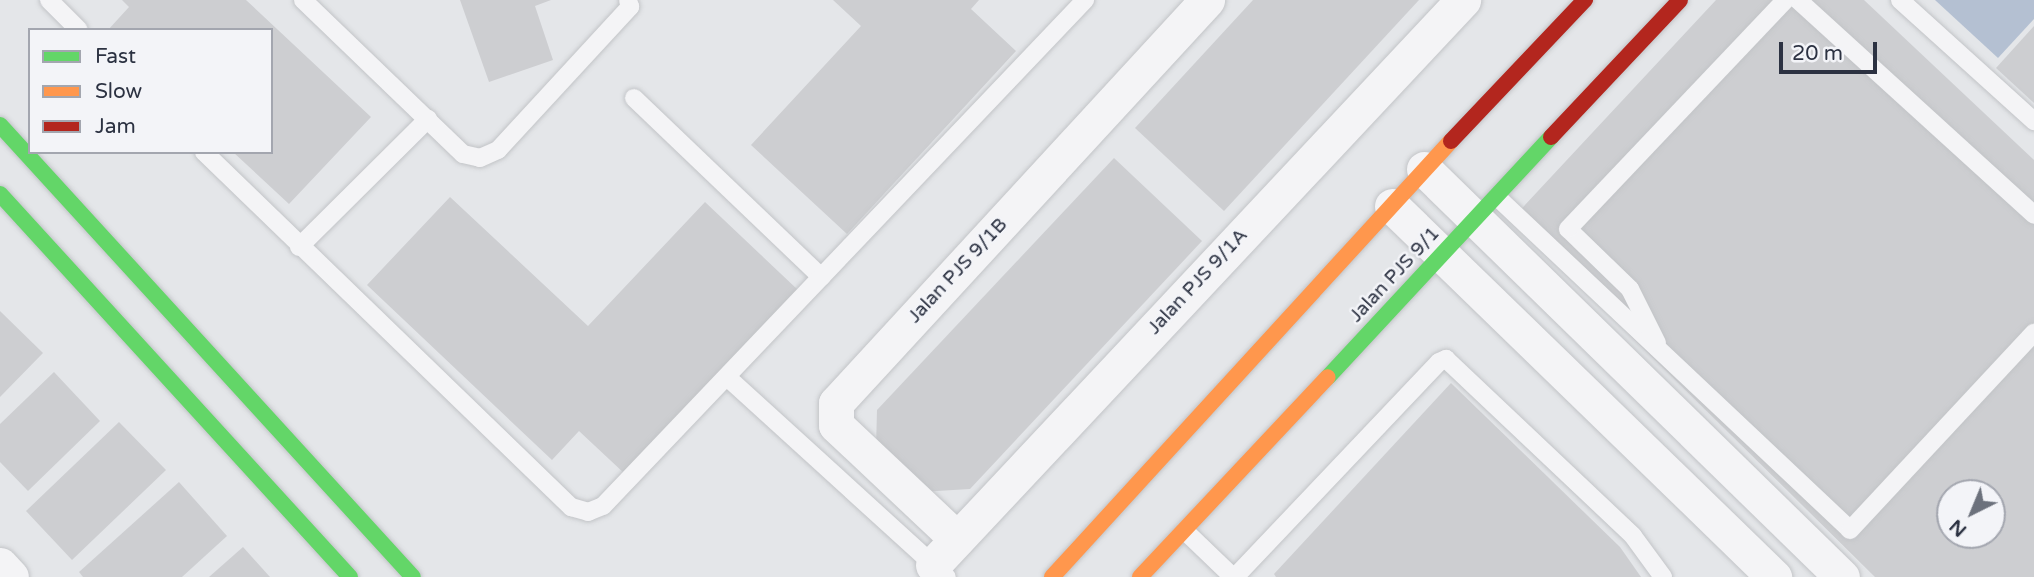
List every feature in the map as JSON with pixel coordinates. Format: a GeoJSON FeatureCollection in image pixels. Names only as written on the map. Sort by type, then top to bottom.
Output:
{"type":"FeatureCollection","features":[{"type":"Feature","properties":{"kind":"main road"},"geometry":{"type":"LineString","coordinates":[[1052,577],[1424,169],[1585,0]]}},
{"type":"Feature","properties":{"kind":"main road","name":"Jalan PJS 9/1"},"geometry":{"type":"LineString","coordinates":[[1140,577],[1680,0]]}},
{"type":"Feature","properties":{"kind":"main road"},"geometry":{"type":"LineString","coordinates":[[0,125],[413,577]]}},
{"type":"Feature","properties":{"kind":"main road"},"geometry":{"type":"LineString","coordinates":[[0,194],[350,577]]}},
{"type":"Feature","properties":{"kind":"street","name":"Jalan PJS 9/1B"},"geometry":{"type":"LineString","coordinates":[[957,539],[836,425],[836,403],[1207,0]]}},
{"type":"Feature","properties":{"kind":"street","name":"Jalan PJS 9/1A"},"geometry":{"type":"LineString","coordinates":[[940,571],[957,539],[1463,0]]}},
{"type":"Feature","properties":{"kind":"street"},"geometry":{"type":"LineString","coordinates":[[1424,169],[1487,208],[1842,577]]}},
{"type":"Feature","properties":{"kind":"street"},"geometry":{"type":"LineString","coordinates":[[1392,206],[1774,577]]}},
{"type":"Feature","properties":{"kind":"street"},"geometry":{"type":"LineString","coordinates":[[0,565],[11,577]]}},
{"type":"Feature","properties":{"kind":"lane"},"geometry":{"type":"LineString","coordinates":[[49,0],[77,28]]}},
{"type":"Feature","properties":{"kind":"lane"},"geometry":{"type":"LineString","coordinates":[[303,0],[463,154],[480,158],[498,150],[630,7],[628,0]]}},
{"type":"Feature","properties":{"kind":"lane"},"geometry":{"type":"LineString","coordinates":[[206,154],[571,508],[588,512],[603,506],[1085,0]]}},
{"type":"Feature","properties":{"kind":"lane"},"geometry":{"type":"LineString","coordinates":[[1662,353],[1630,289],[1568,229],[1785,0]]}},
{"type":"Feature","properties":{"kind":"lane"},"geometry":{"type":"LineString","coordinates":[[1798,0],[2034,215]]}},
{"type":"Feature","properties":{"kind":"lane"},"geometry":{"type":"LineString","coordinates":[[1900,0],[2034,121]]}},
{"type":"Feature","properties":{"kind":"lane"},"geometry":{"type":"LineString","coordinates":[[634,99],[821,277]]}},
{"type":"Feature","properties":{"kind":"lane"},"geometry":{"type":"LineString","coordinates":[[299,247],[428,119]]}},
{"type":"Feature","properties":{"kind":"lane"},"geometry":{"type":"LineString","coordinates":[[1487,208],[1662,353],[1850,530],[2034,333]]}},
{"type":"Feature","properties":{"kind":"lane"},"geometry":{"type":"LineString","coordinates":[[1185,531],[1234,577],[1439,362],[1446,359],[1633,536],[1663,577]]}},
{"type":"Feature","properties":{"kind":"lane"},"geometry":{"type":"LineString","coordinates":[[727,377],[940,571]]}},
{"type":"Feature","properties":{"kind":"water"},"geometry":{"type":"Polygon","coordinates":[[[1935,0],[2034,0],[2034,19],[1998,58],[1935,0]]]}},
{"type":"Feature","properties":{"kind":"building"},"geometry":{"type":"Polygon","coordinates":[[[122,0],[246,0],[371,117],[289,204],[235,154],[273,154],[273,28],[110,28],[129,7],[122,0]]]}},
{"type":"Feature","properties":{"kind":"building"},"geometry":{"type":"Polygon","coordinates":[[[460,0],[551,0],[535,6],[553,60],[489,82],[460,0]]]}},
{"type":"Feature","properties":{"kind":"building"},"geometry":{"type":"Polygon","coordinates":[[[833,0],[979,0],[971,9],[1016,51],[847,234],[751,145],[861,26],[833,0]]]}},
{"type":"Feature","properties":{"kind":"building"},"geometry":{"type":"Polygon","coordinates":[[[1253,0],[1419,0],[1224,211],[1135,128],[1253,0]]]}},
{"type":"Feature","properties":{"kind":"building"},"geometry":{"type":"Polygon","coordinates":[[[1716,0],[1864,0],[2034,160],[2034,577],[1875,577],[1512,219],[1716,0]]]}},
{"type":"Feature","properties":{"kind":"building"},"geometry":{"type":"Polygon","coordinates":[[[2034,26],[2034,103],[1996,68],[2034,26]]]}},
{"type":"Feature","properties":{"kind":"building"},"geometry":{"type":"Polygon","coordinates":[[[1114,158],[1202,241],[970,489],[920,492],[876,448],[877,410],[1114,158]]]}},
{"type":"Feature","properties":{"kind":"building"},"geometry":{"type":"Polygon","coordinates":[[[450,197],[588,326],[705,202],[798,290],[625,474],[579,431],[552,460],[367,285],[450,197]]]}},
{"type":"Feature","properties":{"kind":"building"},"geometry":{"type":"Polygon","coordinates":[[[0,311],[43,353],[0,397],[0,311]]]}},
{"type":"Feature","properties":{"kind":"building"},"geometry":{"type":"Polygon","coordinates":[[[54,372],[100,421],[28,491],[0,462],[0,424],[54,372]]]}},
{"type":"Feature","properties":{"kind":"building"},"geometry":{"type":"Polygon","coordinates":[[[1451,383],[1620,547],[1641,577],[1276,577],[1274,574],[1451,383]]]}},
{"type":"Feature","properties":{"kind":"building"},"geometry":{"type":"Polygon","coordinates":[[[119,422],[166,470],[72,560],[26,511],[119,422]]]}},
{"type":"Feature","properties":{"kind":"building"},"geometry":{"type":"Polygon","coordinates":[[[179,482],[227,536],[182,577],[83,577],[79,572],[179,482]]]}},
{"type":"Feature","properties":{"kind":"building"},"geometry":{"type":"Polygon","coordinates":[[[243,547],[270,577],[209,577],[243,547]]]}},
{"type":"Feature","properties":{"kind":"traffic: fast"},"geometry":{"type":"LineString","coordinates":[[0,125],[413,577]]}},
{"type":"Feature","properties":{"kind":"traffic: fast"},"geometry":{"type":"LineString","coordinates":[[1328,377],[1551,137]]}},
{"type":"Feature","properties":{"kind":"traffic: fast"},"geometry":{"type":"LineString","coordinates":[[0,194],[350,577]]}},
{"type":"Feature","properties":{"kind":"traffic: slow"},"geometry":{"type":"LineString","coordinates":[[1052,577],[1451,141]]}},
{"type":"Feature","properties":{"kind":"traffic: slow"},"geometry":{"type":"LineString","coordinates":[[1140,577],[1328,377]]}},
{"type":"Feature","properties":{"kind":"traffic: jam"},"geometry":{"type":"LineString","coordinates":[[1451,141],[1585,0]]}},
{"type":"Feature","properties":{"kind":"traffic: jam"},"geometry":{"type":"LineString","coordinates":[[1551,137],[1680,0]]}}]}
